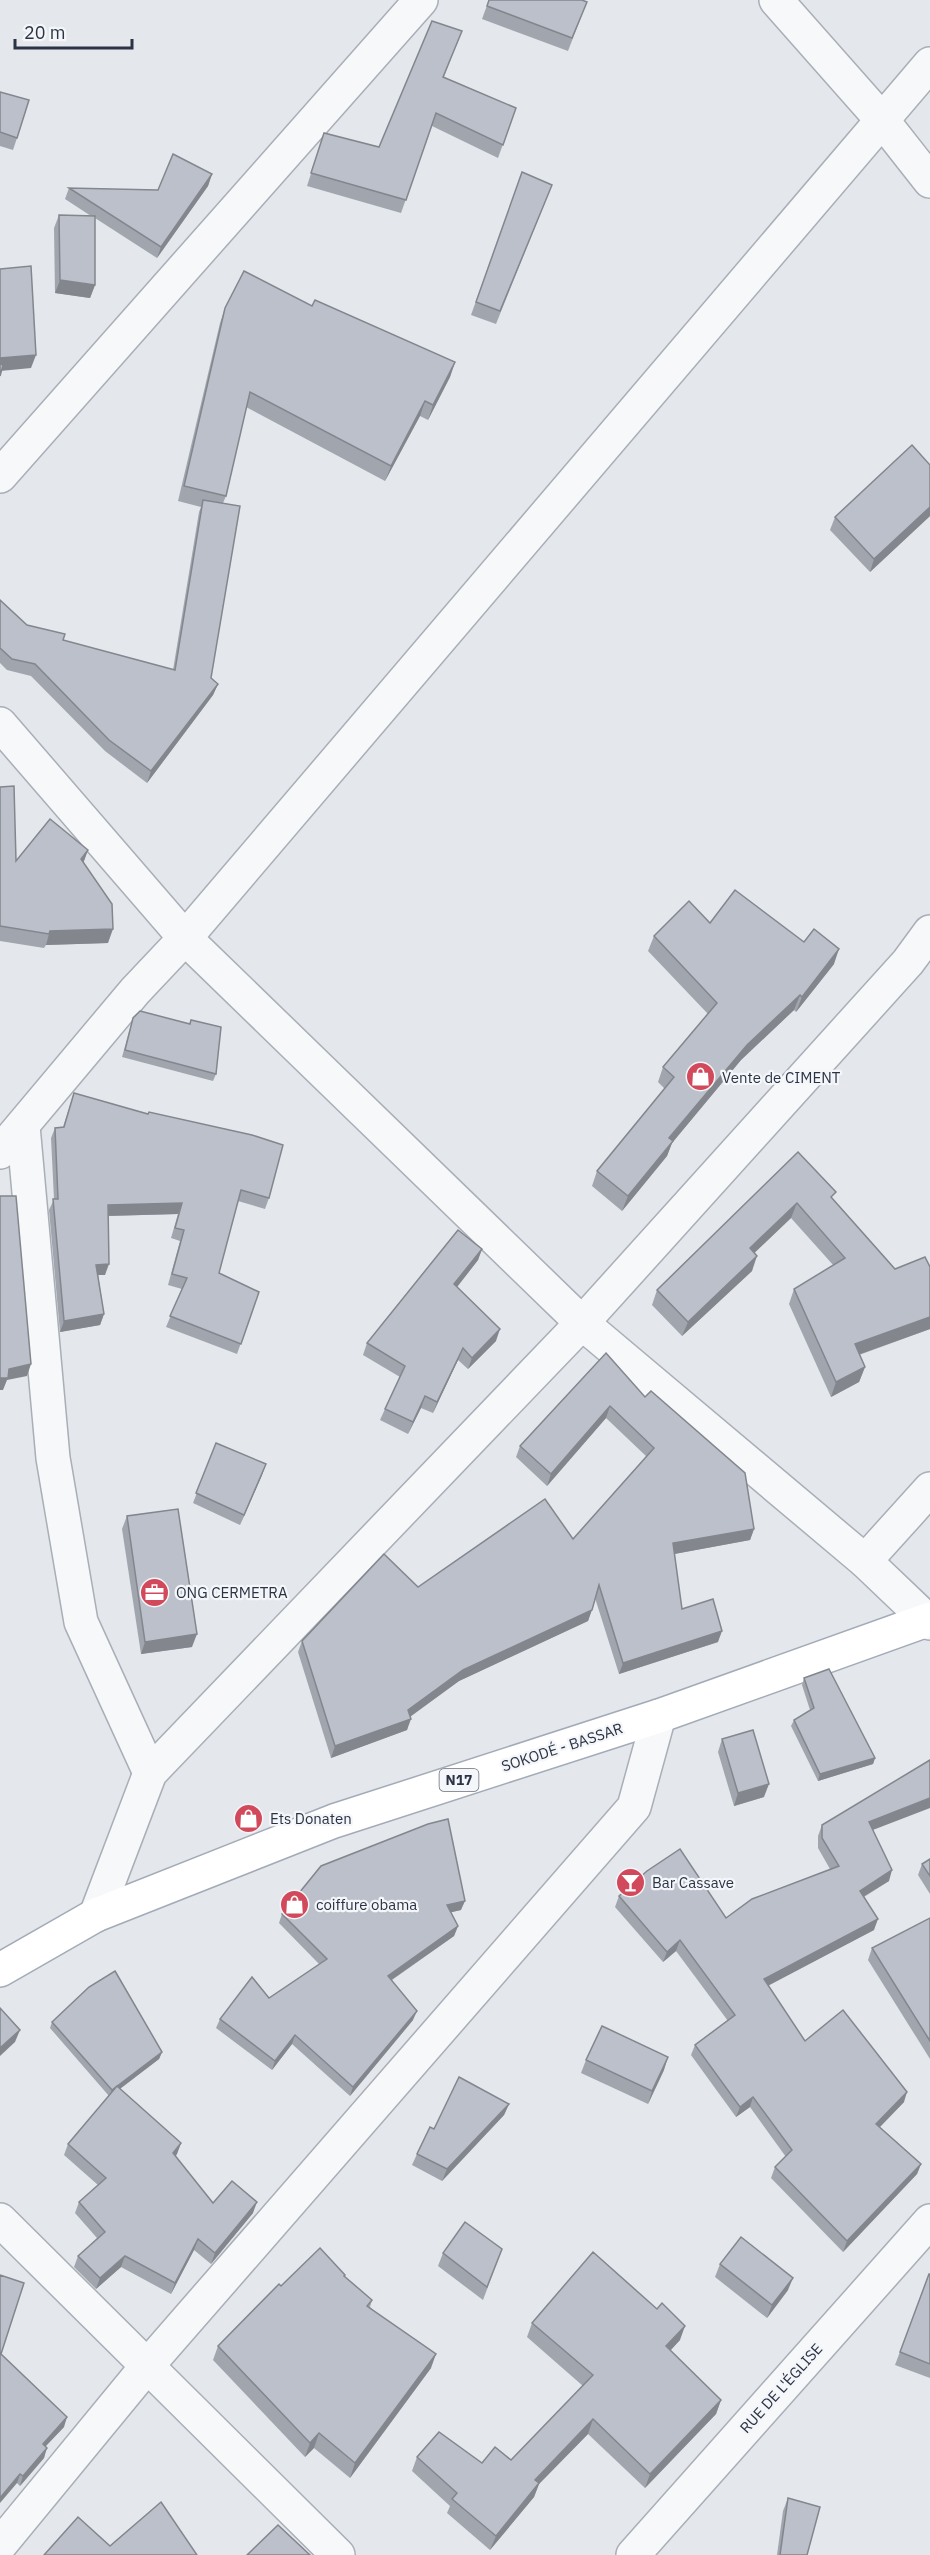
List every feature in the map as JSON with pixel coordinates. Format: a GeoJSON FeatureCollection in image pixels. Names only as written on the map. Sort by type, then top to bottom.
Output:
{"type":"FeatureCollection","features":[{"type":"Feature","properties":{"kind":"main road","name":"SOKODÉ - BASSAR"},"geometry":{"type":"LineString","coordinates":[[0,1970],[96,1915],[334,1821],[659,1716],[929,1621]]}},
{"type":"Feature","properties":{"kind":"street"},"geometry":{"type":"LineString","coordinates":[[0,476],[421,0]]}},
{"type":"Feature","properties":{"kind":"street"},"geometry":{"type":"LineString","coordinates":[[776,0],[882,120],[930,181]]}},
{"type":"Feature","properties":{"kind":"street"},"geometry":{"type":"LineString","coordinates":[[0,1152],[135,991],[185,938],[930,64]]}},
{"type":"Feature","properties":{"kind":"street"},"geometry":{"type":"LineString","coordinates":[[0,724],[185,938],[582,1323],[865,1561],[929,1621]]}},
{"type":"Feature","properties":{"kind":"street"},"geometry":{"type":"LineString","coordinates":[[96,1915],[150,1773],[582,1323],[908,962],[930,932]]}},
{"type":"Feature","properties":{"kind":"street"},"geometry":{"type":"LineString","coordinates":[[22,1126],[53,1458],[81,1622],[150,1773]]}},
{"type":"Feature","properties":{"kind":"street"},"geometry":{"type":"LineString","coordinates":[[865,1561],[930,1489]]}},
{"type":"Feature","properties":{"kind":"street"},"geometry":{"type":"LineString","coordinates":[[0,2545],[147,2365],[634,1807],[659,1716]]}},
{"type":"Feature","properties":{"kind":"street"},"geometry":{"type":"LineString","coordinates":[[0,2220],[338,2555]]}},
{"type":"Feature","properties":{"kind":"street","name":"RUE DE L'ÉGLISE"},"geometry":{"type":"LineString","coordinates":[[633,2555],[930,2221]]}},
{"type":"Feature","properties":{"kind":"building"},"geometry":{"type":"Polygon","coordinates":[[[489,0],[582,0],[587,2],[572,38],[487,6],[489,0]]]}},
{"type":"Feature","properties":{"kind":"building"},"geometry":{"type":"Polygon","coordinates":[[[432,21],[462,31],[443,77],[516,108],[503,145],[436,113],[406,200],[311,173],[324,133],[379,147],[432,21]]]}},
{"type":"Feature","properties":{"kind":"building"},"geometry":{"type":"Polygon","coordinates":[[[0,92],[29,100],[17,138],[0,132],[0,92]]]}},
{"type":"Feature","properties":{"kind":"building"},"geometry":{"type":"Polygon","coordinates":[[[173,154],[212,174],[161,247],[69,188],[158,190],[173,154]]]}},
{"type":"Feature","properties":{"kind":"building"},"geometry":{"type":"Polygon","coordinates":[[[522,172],[552,185],[500,311],[476,302],[522,172]]]}},
{"type":"Feature","properties":{"kind":"building"},"geometry":{"type":"Polygon","coordinates":[[[59,215],[95,216],[95,285],[60,280],[59,215]]]}},
{"type":"Feature","properties":{"kind":"building"},"geometry":{"type":"Polygon","coordinates":[[[31,266],[36,355],[0,358],[0,269],[31,266]]]}},
{"type":"Feature","properties":{"kind":"building"},"geometry":{"type":"Polygon","coordinates":[[[244,271],[312,306],[315,300],[455,362],[433,405],[425,401],[391,466],[250,392],[226,496],[184,486],[225,308],[244,271]]]}},
{"type":"Feature","properties":{"kind":"building"},"geometry":{"type":"Polygon","coordinates":[[[912,445],[930,465],[930,507],[874,559],[835,517],[912,445]]]}},
{"type":"Feature","properties":{"kind":"building"},"geometry":{"type":"Polygon","coordinates":[[[203,500],[240,506],[211,678],[218,684],[151,771],[109,740],[35,664],[12,659],[0,648],[0,600],[27,625],[65,634],[63,640],[175,670],[203,500]]]}},
{"type":"Feature","properties":{"kind":"building"},"geometry":{"type":"Polygon","coordinates":[[[14,786],[16,861],[50,819],[88,850],[81,859],[112,904],[113,929],[50,931],[49,934],[0,926],[0,787],[14,786]]]}},
{"type":"Feature","properties":{"kind":"building"},"geometry":{"type":"Polygon","coordinates":[[[735,890],[804,942],[814,929],[839,949],[802,997],[800,995],[747,1045],[669,1138],[673,1141],[628,1196],[597,1171],[674,1077],[663,1067],[717,1003],[654,936],[689,901],[710,923],[735,890]]]}},
{"type":"Feature","properties":{"kind":"building"},"geometry":{"type":"Polygon","coordinates":[[[140,1011],[190,1024],[191,1020],[221,1027],[216,1074],[125,1050],[133,1018],[140,1011]]]}},
{"type":"Feature","properties":{"kind":"building"},"geometry":{"type":"Polygon","coordinates":[[[74,1093],[148,1114],[149,1112],[252,1135],[283,1145],[269,1198],[241,1190],[219,1273],[259,1292],[241,1344],[170,1316],[187,1278],[172,1274],[184,1230],[175,1228],[182,1203],[108,1205],[109,1264],[96,1265],[104,1314],[64,1321],[53,1199],[58,1199],[55,1128],[64,1127],[74,1093]]]}},
{"type":"Feature","properties":{"kind":"building"},"geometry":{"type":"Polygon","coordinates":[[[798,1152],[836,1192],[831,1197],[895,1269],[925,1257],[930,1267],[930,1317],[855,1344],[865,1367],[836,1382],[794,1289],[845,1258],[797,1203],[750,1248],[757,1256],[688,1322],[657,1290],[798,1152]]]}},
{"type":"Feature","properties":{"kind":"building"},"geometry":{"type":"Polygon","coordinates":[[[0,1196],[16,1196],[31,1364],[9,1369],[8,1378],[0,1378],[0,1196]]]}},
{"type":"Feature","properties":{"kind":"building"},"geometry":{"type":"Polygon","coordinates":[[[458,1230],[482,1249],[454,1284],[500,1329],[472,1358],[463,1348],[437,1402],[425,1396],[413,1422],[385,1409],[405,1366],[367,1343],[458,1230]]]}},
{"type":"Feature","properties":{"kind":"building"},"geometry":{"type":"Polygon","coordinates":[[[606,1353],[645,1397],[651,1391],[745,1473],[754,1529],[673,1543],[682,1609],[713,1599],[722,1631],[623,1663],[599,1585],[592,1610],[463,1670],[408,1710],[411,1719],[335,1746],[302,1641],[384,1554],[418,1587],[545,1499],[573,1539],[654,1448],[610,1406],[551,1474],[520,1446],[606,1353]]]}},
{"type":"Feature","properties":{"kind":"building"},"geometry":{"type":"Polygon","coordinates":[[[216,1443],[266,1464],[244,1515],[196,1493],[216,1443]]]}},
{"type":"Feature","properties":{"kind":"building"},"geometry":{"type":"Polygon","coordinates":[[[178,1509],[197,1634],[145,1642],[127,1516],[178,1509]]]}},
{"type":"Feature","properties":{"kind":"building"},"geometry":{"type":"Polygon","coordinates":[[[829,1669],[875,1758],[820,1774],[794,1720],[814,1708],[804,1678],[829,1669]]]}},
{"type":"Feature","properties":{"kind":"building"},"geometry":{"type":"Polygon","coordinates":[[[753,1730],[769,1784],[738,1793],[722,1739],[753,1730]]]}},
{"type":"Feature","properties":{"kind":"building"},"geometry":{"type":"Polygon","coordinates":[[[930,1760],[930,1798],[869,1822],[892,1870],[860,1891],[878,1919],[764,1979],[805,2041],[843,2010],[907,2092],[876,2124],[921,2164],[847,2241],[775,2167],[792,2150],[753,2097],[740,2107],[695,2045],[735,2015],[680,1940],[667,1952],[619,1896],[647,1871],[680,1849],[726,1918],[752,1899],[839,1866],[822,1838],[822,1825],[930,1760]]]}},
{"type":"Feature","properties":{"kind":"building"},"geometry":{"type":"Polygon","coordinates":[[[448,1819],[465,1901],[447,1905],[458,1926],[388,1976],[417,2011],[353,2087],[295,2035],[275,2061],[220,2019],[252,1977],[269,1998],[327,1959],[282,1914],[321,1866],[428,1824],[448,1819]]]}},
{"type":"Feature","properties":{"kind":"building"},"geometry":{"type":"Polygon","coordinates":[[[930,1859],[930,1876],[922,1864],[930,1859]]]}},
{"type":"Feature","properties":{"kind":"building"},"geometry":{"type":"Polygon","coordinates":[[[930,1918],[930,2041],[872,1948],[930,1918]]]}},
{"type":"Feature","properties":{"kind":"building"},"geometry":{"type":"Polygon","coordinates":[[[115,1971],[162,2052],[112,2090],[52,2022],[89,1987],[115,1971]]]}},
{"type":"Feature","properties":{"kind":"building"},"geometry":{"type":"Polygon","coordinates":[[[0,2008],[20,2030],[0,2048],[0,2008]]]}},
{"type":"Feature","properties":{"kind":"building"},"geometry":{"type":"Polygon","coordinates":[[[602,2026],[668,2057],[652,2091],[586,2060],[602,2026]]]}},
{"type":"Feature","properties":{"kind":"building"},"geometry":{"type":"Polygon","coordinates":[[[459,2077],[509,2104],[447,2169],[417,2154],[430,2127],[434,2129],[459,2077]]]}},
{"type":"Feature","properties":{"kind":"building"},"geometry":{"type":"Polygon","coordinates":[[[117,2086],[181,2143],[173,2153],[213,2203],[232,2181],[257,2202],[215,2253],[198,2239],[175,2283],[125,2256],[100,2278],[78,2256],[105,2232],[79,2202],[106,2178],[68,2144],[117,2086]]]}},
{"type":"Feature","properties":{"kind":"building"},"geometry":{"type":"Polygon","coordinates":[[[465,2222],[502,2249],[487,2287],[443,2253],[465,2222]]]}},
{"type":"Feature","properties":{"kind":"building"},"geometry":{"type":"Polygon","coordinates":[[[741,2237],[793,2278],[772,2305],[720,2264],[741,2237]]]}},
{"type":"Feature","properties":{"kind":"building"},"geometry":{"type":"Polygon","coordinates":[[[320,2248],[344,2276],[372,2300],[367,2306],[436,2354],[355,2463],[319,2433],[310,2443],[218,2346],[279,2284],[281,2286],[320,2248]]]}},
{"type":"Feature","properties":{"kind":"building"},"geometry":{"type":"Polygon","coordinates":[[[593,2252],[657,2309],[662,2303],[685,2326],[666,2346],[721,2400],[650,2474],[593,2419],[535,2480],[539,2483],[496,2536],[452,2499],[457,2493],[417,2457],[439,2432],[482,2463],[495,2447],[511,2460],[593,2375],[532,2323],[593,2252]]]}},
{"type":"Feature","properties":{"kind":"building"},"geometry":{"type":"Polygon","coordinates":[[[930,2274],[930,2364],[900,2352],[930,2274]]]}},
{"type":"Feature","properties":{"kind":"building"},"geometry":{"type":"Polygon","coordinates":[[[0,2275],[24,2283],[1,2354],[67,2417],[43,2444],[47,2448],[23,2476],[20,2474],[0,2498],[0,2275]]]}},
{"type":"Feature","properties":{"kind":"building"},"geometry":{"type":"Polygon","coordinates":[[[788,2498],[820,2507],[807,2555],[780,2555],[788,2498]]]}},
{"type":"Feature","properties":{"kind":"building"},"geometry":{"type":"Polygon","coordinates":[[[161,2502],[197,2555],[44,2555],[78,2517],[110,2546],[161,2502]]]}},
{"type":"Feature","properties":{"kind":"building"},"geometry":{"type":"Polygon","coordinates":[[[278,2525],[310,2555],[247,2555],[278,2525]]]}},
{"type":"Feature","properties":{"kind":"place","name":"Vente de CIMENT"},"geometry":{"type":"Point","coordinates":[701,1077]}},
{"type":"Feature","properties":{"kind":"place","name":"ONG CERMETRA"},"geometry":{"type":"Point","coordinates":[155,1592]}},
{"type":"Feature","properties":{"kind":"place","name":"Ets Donaten"},"geometry":{"type":"Point","coordinates":[249,1818]}},
{"type":"Feature","properties":{"kind":"place","name":"Bar Cassave"},"geometry":{"type":"Point","coordinates":[631,1882]}},
{"type":"Feature","properties":{"kind":"place","name":"coiffure obama"},"geometry":{"type":"Point","coordinates":[295,1904]}}]}
